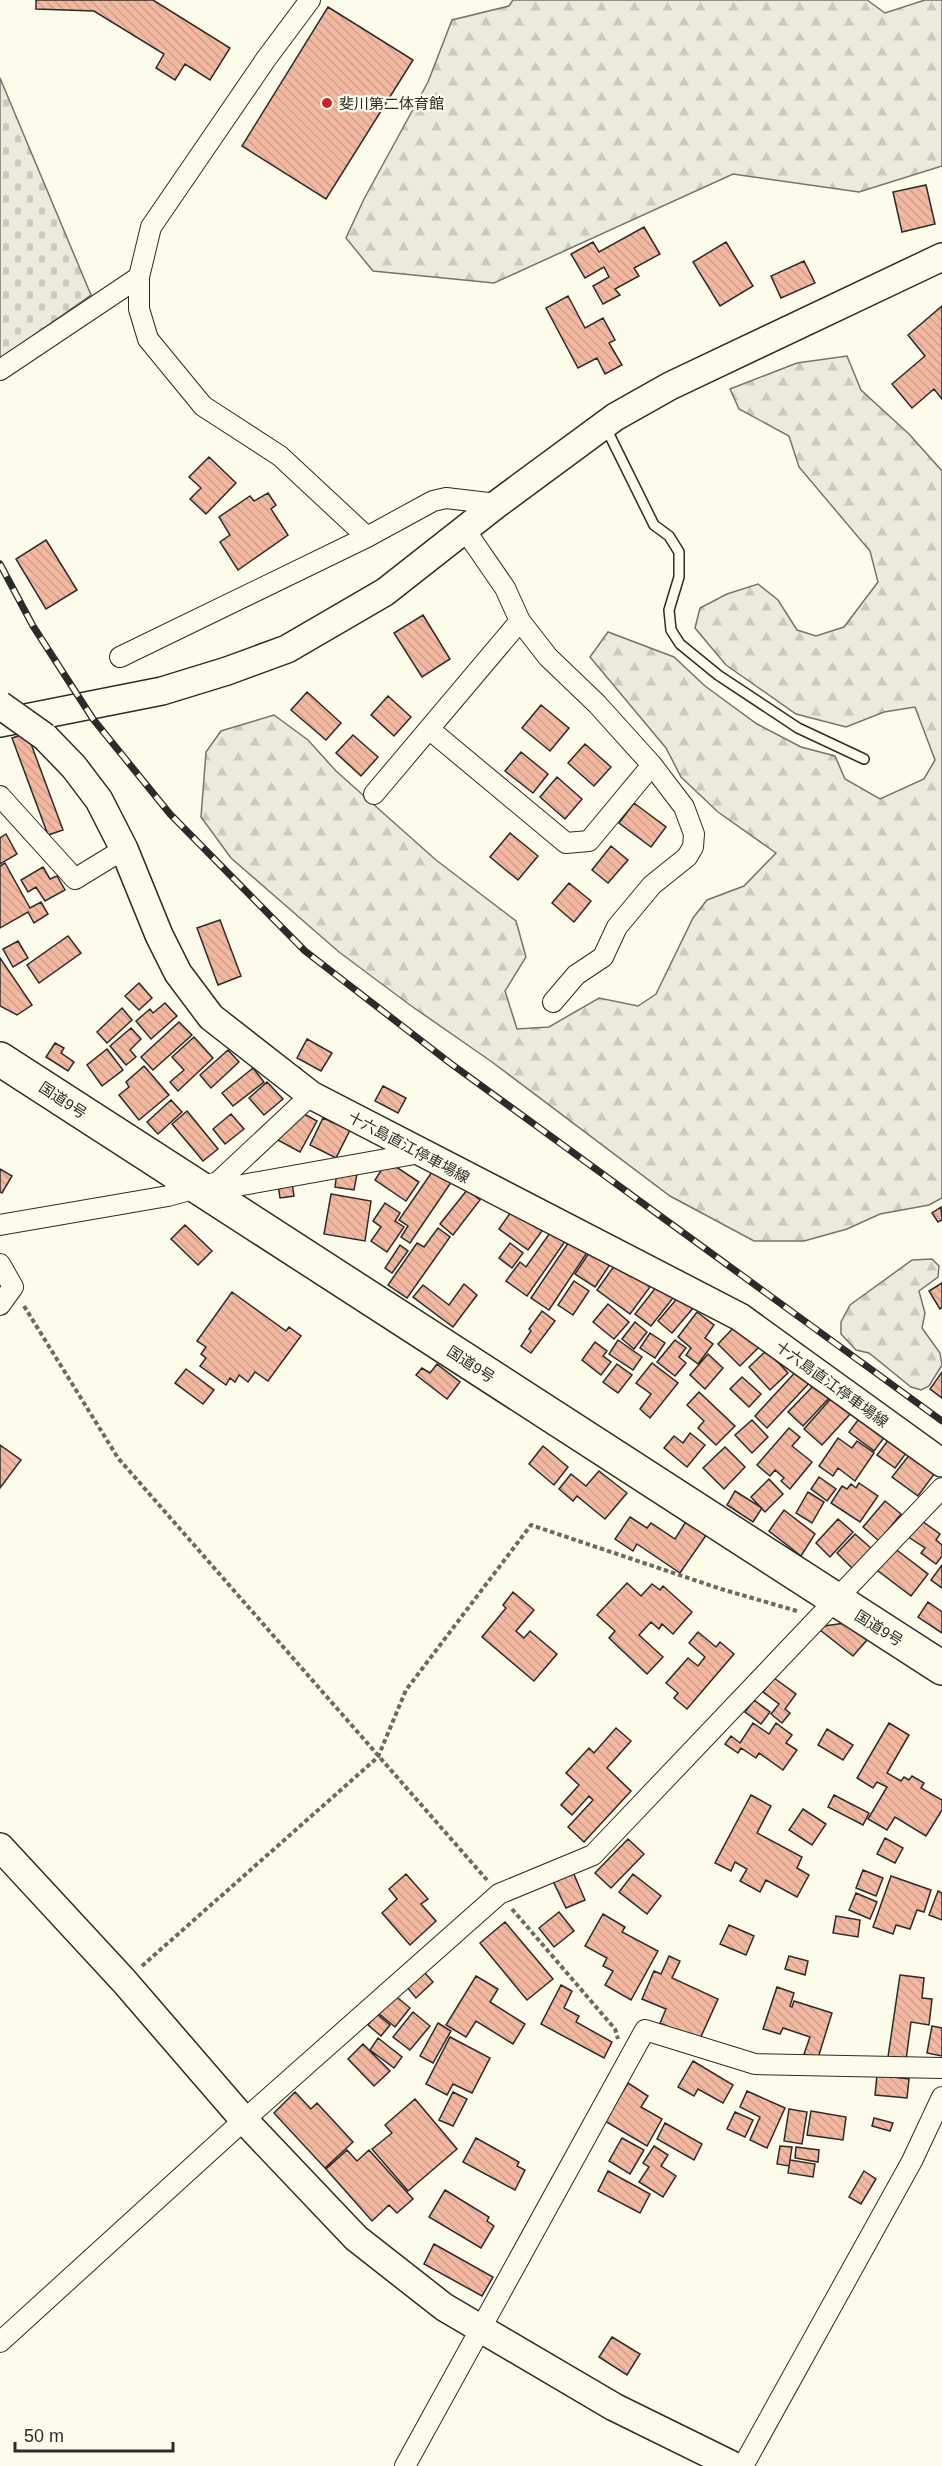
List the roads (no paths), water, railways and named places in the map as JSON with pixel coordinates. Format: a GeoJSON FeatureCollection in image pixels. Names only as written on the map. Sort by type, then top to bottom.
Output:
{"type":"FeatureCollection","features":[{"type":"Feature","properties":{"kind":"highway","name":"国道9号"},"geometry":{"type":"LineString","coordinates":[[0,1059],[209,1185],[829,1609],[942,1668]]}},
{"type":"Feature","properties":{"kind":"street"},"geometry":{"type":"LineString","coordinates":[[310,0],[266,59],[151,227],[139,277],[139,309],[148,339],[203,406],[280,456],[367,537]]}},
{"type":"Feature","properties":{"kind":"street"},"geometry":{"type":"LineString","coordinates":[[0,723],[162,691],[288,649],[385,592],[497,504],[604,425],[670,386],[942,257]]}},
{"type":"Feature","properties":{"kind":"street"},"geometry":{"type":"LineString","coordinates":[[0,370],[139,277]]}},
{"type":"Feature","properties":{"kind":"street"},"geometry":{"type":"LineString","coordinates":[[120,657],[367,537],[433,501],[446,498],[497,504]]}},
{"type":"Feature","properties":{"kind":"street"},"geometry":{"type":"LineString","coordinates":[[465,530],[505,588],[520,621],[548,657],[597,704],[652,765],[684,807],[694,834],[693,847],[687,857],[652,885],[622,921],[603,957],[576,975],[553,1002]]}},
{"type":"Feature","properties":{"kind":"street"},"geometry":{"type":"LineString","coordinates":[[374,794],[520,621]]}},
{"type":"Feature","properties":{"kind":"street","name":"十六島直江停車場線"},"geometry":{"type":"LineString","coordinates":[[0,705],[45,737],[74,767],[99,800],[124,849],[159,935],[178,973],[211,1017],[311,1095],[740,1317],[942,1463]]}},
{"type":"Feature","properties":{"kind":"street"},"geometry":{"type":"LineString","coordinates":[[429,729],[566,843],[589,841],[652,765]]}},
{"type":"Feature","properties":{"kind":"street"},"geometry":{"type":"LineString","coordinates":[[0,796],[75,879],[124,849]]}},
{"type":"Feature","properties":{"kind":"street"},"geometry":{"type":"LineString","coordinates":[[209,1185],[311,1095]]}},
{"type":"Feature","properties":{"kind":"street"},"geometry":{"type":"LineString","coordinates":[[0,1225],[168,1196],[209,1185],[231,1187],[420,1153]]}},
{"type":"Feature","properties":{"kind":"street"},"geometry":{"type":"LineString","coordinates":[[0,1264],[13,1287],[0,1305]]}},
{"type":"Feature","properties":{"kind":"street"},"geometry":{"type":"LineString","coordinates":[[0,2342],[244,2120],[499,1894],[593,1855],[942,1488]]}},
{"type":"Feature","properties":{"kind":"street"},"geometry":{"type":"LineString","coordinates":[[2,1853],[124,1981],[244,2120],[356,2238],[444,2307],[614,2407],[734,2466]]}},
{"type":"Feature","properties":{"kind":"street"},"geometry":{"type":"LineString","coordinates":[[405,2466],[645,2030],[755,2064],[942,2068]]}},
{"type":"Feature","properties":{"kind":"street"},"geometry":{"type":"LineString","coordinates":[[743,2466],[912,2161],[942,2097]]}},
{"type":"Feature","properties":{"kind":"lane"},"geometry":{"type":"LineString","coordinates":[[604,425],[654,525],[669,536],[679,552],[679,577],[669,610],[671,630],[680,644],[718,675],[798,728],[864,759]]}},
{"type":"Feature","properties":{"kind":"railway"},"geometry":{"type":"LineString","coordinates":[[0,564],[33,626],[93,719],[170,814],[305,951],[450,1063],[942,1421]]}},
{"type":"Feature","properties":{"kind":"place","name":"斐川第二体育館"},"geometry":{"type":"Point","coordinates":[327,103]}}]}
